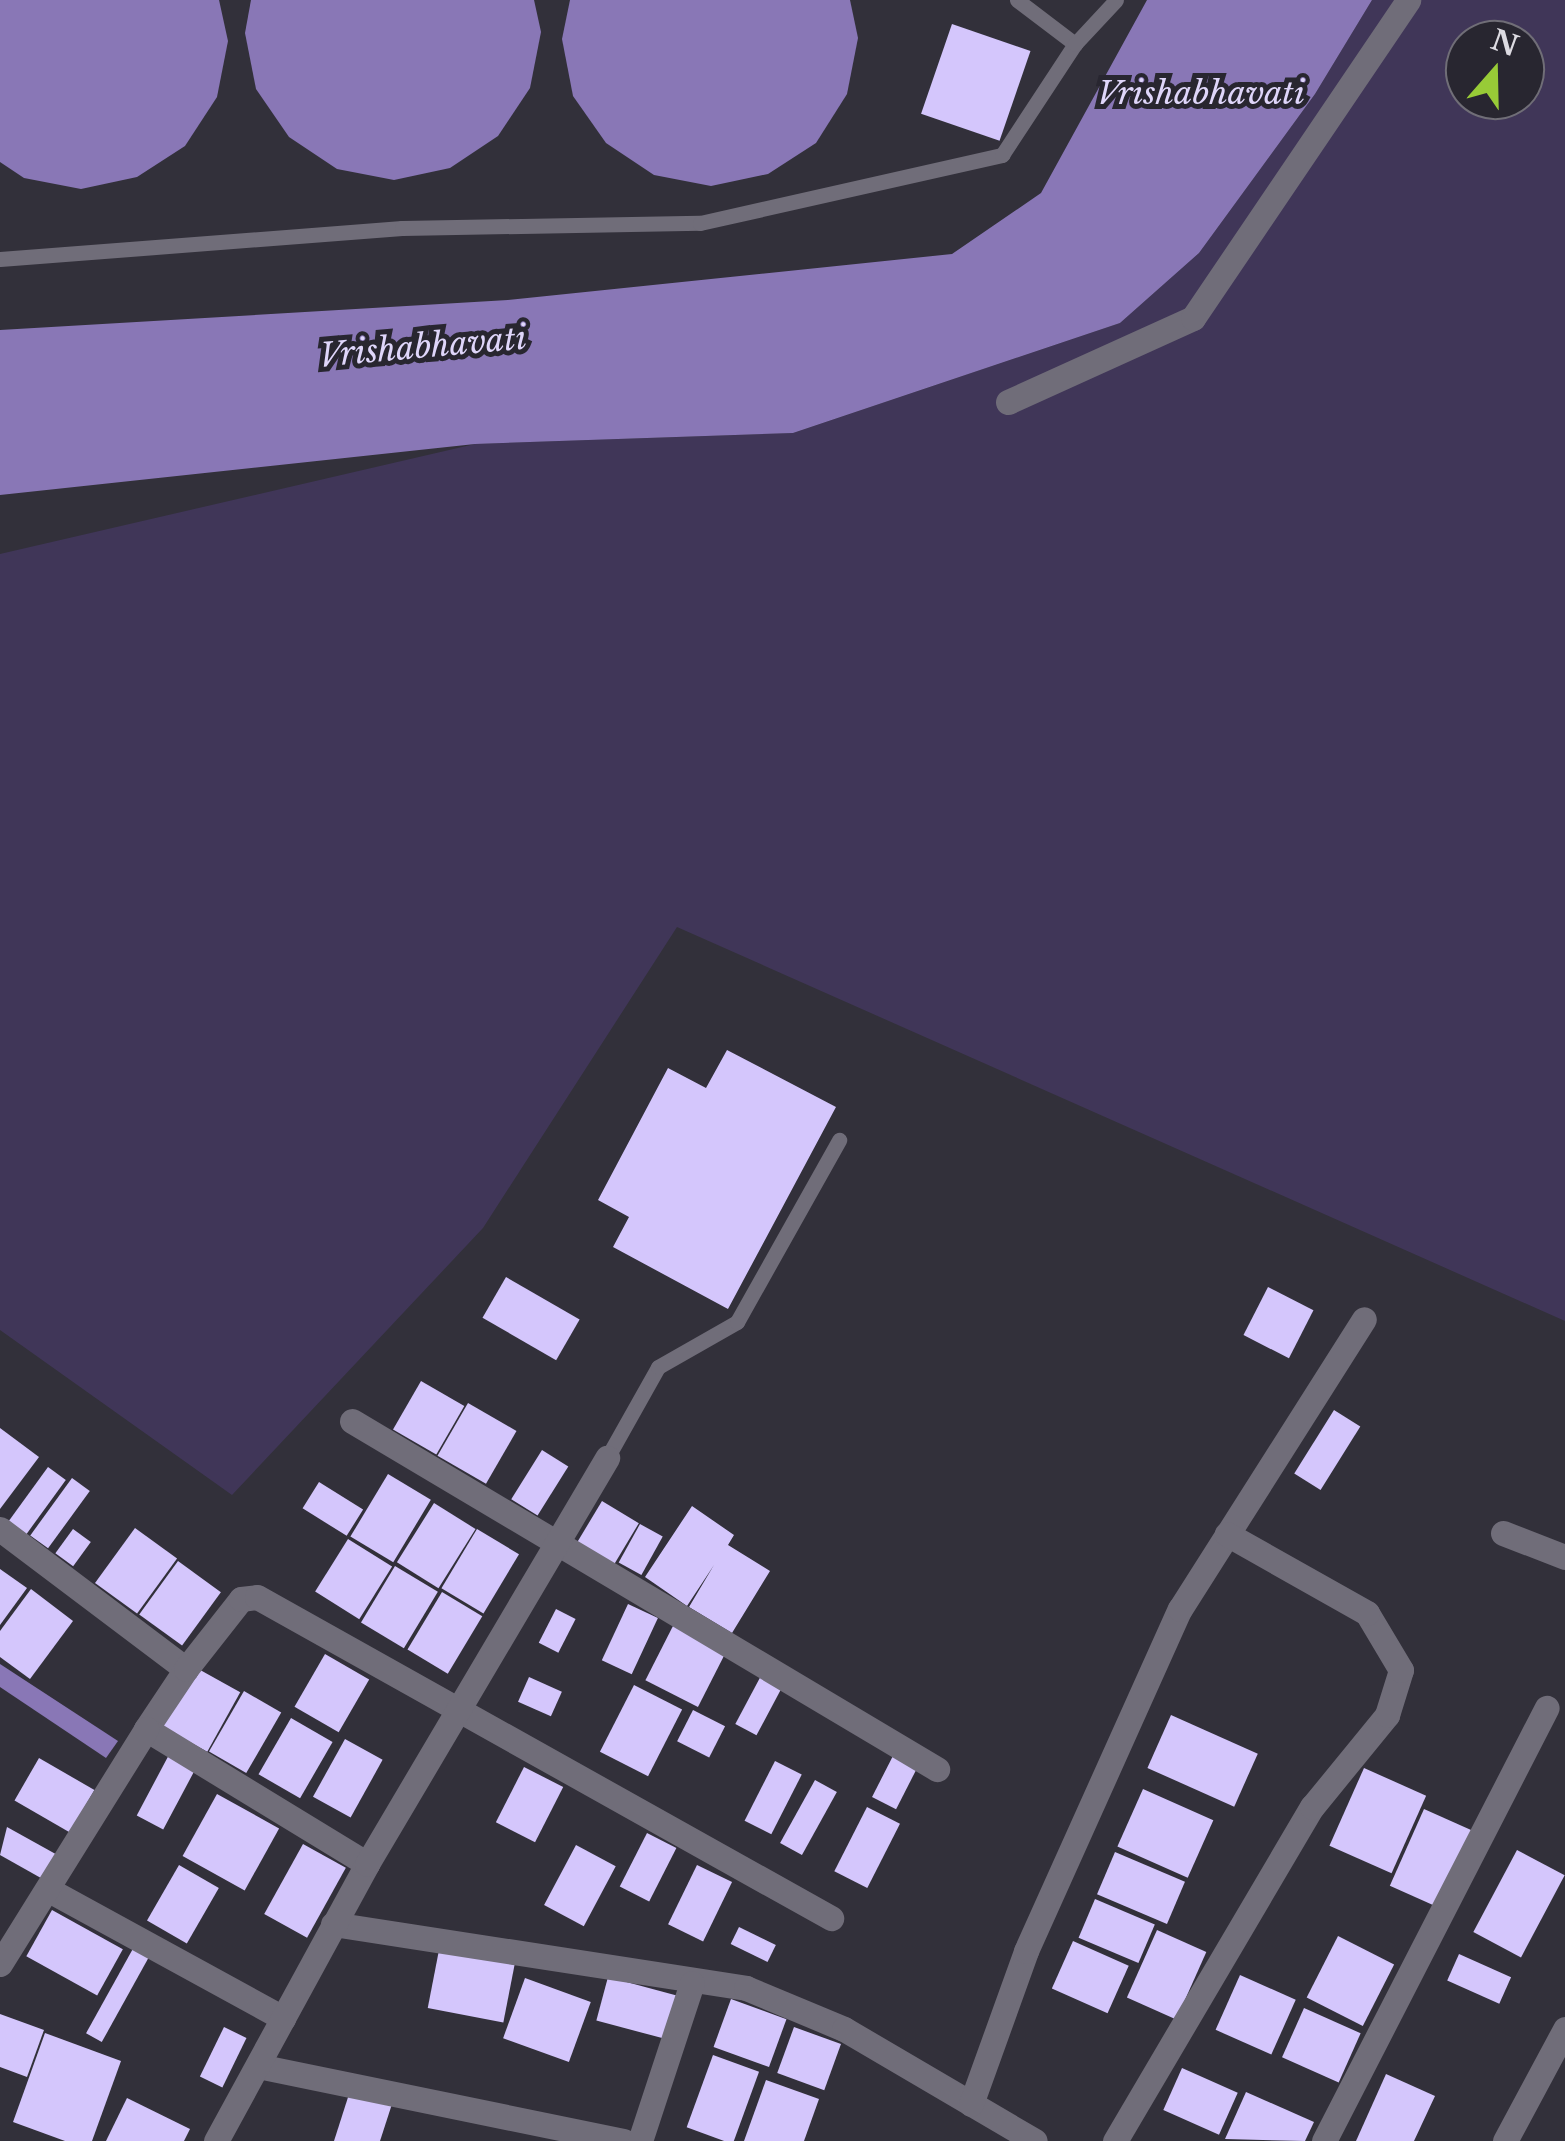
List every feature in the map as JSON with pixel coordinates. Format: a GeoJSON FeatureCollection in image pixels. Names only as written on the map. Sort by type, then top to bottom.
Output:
{"type":"FeatureCollection","features":[{"type":"Feature","properties":{"kind":"street"},"geometry":{"type":"LineString","coordinates":[[1008,402],[1193,318],[1380,32],[1408,0]]}},
{"type":"Feature","properties":{"kind":"street"},"geometry":{"type":"LineString","coordinates":[[971,2104],[1026,1951],[1180,1609],[1364,1319]]}},
{"type":"Feature","properties":{"kind":"street"},"geometry":{"type":"LineString","coordinates":[[352,1421],[937,1769]]}},
{"type":"Feature","properties":{"kind":"street"},"geometry":{"type":"LineString","coordinates":[[216,2141],[367,1864],[606,1458]]}},
{"type":"Feature","properties":{"kind":"street"},"geometry":{"type":"LineString","coordinates":[[0,1529],[186,1670]]}},
{"type":"Feature","properties":{"kind":"street"},"geometry":{"type":"LineString","coordinates":[[1502,1533],[1565,1557]]}},
{"type":"Feature","properties":{"kind":"street"},"geometry":{"type":"LineString","coordinates":[[1116,2141],[1312,1806],[1387,1715],[1401,1670],[1367,1614],[1227,1534]]}},
{"type":"Feature","properties":{"kind":"street"},"geometry":{"type":"LineString","coordinates":[[0,1964],[186,1670],[241,1599],[257,1596],[460,1706],[831,1918]]}},
{"type":"Feature","properties":{"kind":"street"},"geometry":{"type":"LineString","coordinates":[[1324,2141],[1547,1708]]}},
{"type":"Feature","properties":{"kind":"street"},"geometry":{"type":"LineString","coordinates":[[146,1729],[367,1864]]}},
{"type":"Feature","properties":{"kind":"street"},"geometry":{"type":"LineString","coordinates":[[49,1890],[284,2018]]}},
{"type":"Feature","properties":{"kind":"street"},"geometry":{"type":"LineString","coordinates":[[333,1924],[692,1983],[746,1988],[844,2029],[1035,2141]]}},
{"type":"Feature","properties":{"kind":"street"},"geometry":{"type":"LineString","coordinates":[[640,2141],[692,1983]]}},
{"type":"Feature","properties":{"kind":"street"},"geometry":{"type":"LineString","coordinates":[[1506,2141],[1565,2029]]}},
{"type":"Feature","properties":{"kind":"street"},"geometry":{"type":"LineString","coordinates":[[258,2066],[623,2141]]}},
{"type":"Feature","properties":{"kind":"lane"},"geometry":{"type":"LineString","coordinates":[[1017,0],[1075,44]]}},
{"type":"Feature","properties":{"kind":"lane"},"geometry":{"type":"LineString","coordinates":[[0,260],[402,228],[700,223],[1002,154],[1075,44],[1116,0]]}},
{"type":"Feature","properties":{"kind":"lane"},"geometry":{"type":"LineString","coordinates":[[606,1458],[658,1367],[737,1322],[839,1140]]}},
{"type":"Feature","properties":{"kind":"shaded area"},"geometry":{"type":"Polygon","coordinates":[[[1372,0],[1565,0],[1565,1321],[677,927],[483,1228],[232,1495],[0,1330],[0,554],[475,444],[793,433],[1120,323],[1199,253],[1315,94],[1372,0]]]}},
{"type":"Feature","properties":{"kind":"water"},"geometry":{"type":"Polygon","coordinates":[[[0,0],[219,0],[228,41],[217,97],[185,146],[137,177],[81,189],[24,178],[0,162],[0,0]]]}},
{"type":"Feature","properties":{"kind":"water"},"geometry":{"type":"Polygon","coordinates":[[[251,0],[534,0],[541,32],[530,88],[498,136],[450,168],[394,180],[337,169],[289,137],[256,89],[245,33],[251,0]]]}},
{"type":"Feature","properties":{"kind":"water"},"geometry":{"type":"Polygon","coordinates":[[[570,0],[850,0],[858,38],[847,94],[816,143],[768,174],[711,186],[654,175],[606,143],[573,96],[562,39],[570,0]]]}},
{"type":"Feature","properties":{"kind":"water","name":"Vrishabhavati"},"geometry":{"type":"Polygon","coordinates":[[[1147,0],[1372,0],[1315,94],[1199,253],[1120,323],[793,433],[475,444],[0,495],[0,330],[508,300],[952,254],[1041,193],[1147,0]]]}},
{"type":"Feature","properties":{"kind":"water"},"geometry":{"type":"Polygon","coordinates":[[[0,1664],[118,1741],[106,1758],[0,1687],[0,1664]]]}},
{"type":"Feature","properties":{"kind":"building"},"geometry":{"type":"Polygon","coordinates":[[[952,24],[1030,51],[1000,141],[921,114],[952,24]]]}},
{"type":"Feature","properties":{"kind":"building"},"geometry":{"type":"Polygon","coordinates":[[[727,1050],[836,1107],[728,1309],[613,1247],[629,1217],[598,1200],[668,1068],[706,1088],[727,1050]]]}},
{"type":"Feature","properties":{"kind":"building"},"geometry":{"type":"Polygon","coordinates":[[[506,1277],[580,1320],[556,1360],[482,1318],[506,1277]]]}},
{"type":"Feature","properties":{"kind":"building"},"geometry":{"type":"Polygon","coordinates":[[[1268,1287],[1313,1310],[1289,1358],[1243,1335],[1268,1287]]]}},
{"type":"Feature","properties":{"kind":"building"},"geometry":{"type":"Polygon","coordinates":[[[421,1381],[464,1406],[436,1454],[393,1429],[421,1381]]]}},
{"type":"Feature","properties":{"kind":"building"},"geometry":{"type":"Polygon","coordinates":[[[468,1403],[516,1431],[486,1484],[438,1456],[468,1403]]]}},
{"type":"Feature","properties":{"kind":"building"},"geometry":{"type":"Polygon","coordinates":[[[1334,1410],[1360,1426],[1321,1490],[1294,1474],[1334,1410]]]}},
{"type":"Feature","properties":{"kind":"building"},"geometry":{"type":"Polygon","coordinates":[[[0,1428],[39,1457],[0,1509],[0,1428]]]}},
{"type":"Feature","properties":{"kind":"building"},"geometry":{"type":"Polygon","coordinates":[[[542,1450],[568,1466],[538,1516],[511,1499],[542,1450]]]}},
{"type":"Feature","properties":{"kind":"building"},"geometry":{"type":"Polygon","coordinates":[[[48,1467],[66,1480],[26,1534],[9,1521],[48,1467]]]}},
{"type":"Feature","properties":{"kind":"building"},"geometry":{"type":"Polygon","coordinates":[[[388,1474],[431,1500],[393,1562],[350,1537],[388,1474]]]}},
{"type":"Feature","properties":{"kind":"building"},"geometry":{"type":"Polygon","coordinates":[[[72,1478],[90,1491],[48,1548],[30,1535],[72,1478]]]}},
{"type":"Feature","properties":{"kind":"building"},"geometry":{"type":"Polygon","coordinates":[[[319,1482],[363,1510],[347,1536],[303,1508],[319,1482]]]}},
{"type":"Feature","properties":{"kind":"building"},"geometry":{"type":"Polygon","coordinates":[[[602,1501],[639,1523],[614,1565],[577,1543],[602,1501]]]}},
{"type":"Feature","properties":{"kind":"building"},"geometry":{"type":"Polygon","coordinates":[[[434,1503],[476,1529],[438,1588],[397,1562],[434,1503]]]}},
{"type":"Feature","properties":{"kind":"building"},"geometry":{"type":"Polygon","coordinates":[[[692,1506],[734,1535],[728,1545],[770,1571],[732,1633],[689,1607],[714,1565],[687,1606],[645,1577],[692,1506]]]}},
{"type":"Feature","properties":{"kind":"building"},"geometry":{"type":"Polygon","coordinates":[[[640,1524],[663,1537],[641,1575],[619,1562],[640,1524]]]}},
{"type":"Feature","properties":{"kind":"building"},"geometry":{"type":"Polygon","coordinates":[[[135,1528],[177,1559],[137,1614],[95,1583],[135,1528]]]}},
{"type":"Feature","properties":{"kind":"building"},"geometry":{"type":"Polygon","coordinates":[[[73,1529],[91,1542],[73,1566],[55,1553],[73,1529]]]}},
{"type":"Feature","properties":{"kind":"building"},"geometry":{"type":"Polygon","coordinates":[[[477,1529],[519,1554],[483,1613],[441,1588],[477,1529]]]}},
{"type":"Feature","properties":{"kind":"building"},"geometry":{"type":"Polygon","coordinates":[[[348,1539],[392,1567],[359,1619],[315,1592],[348,1539]]]}},
{"type":"Feature","properties":{"kind":"building"},"geometry":{"type":"Polygon","coordinates":[[[178,1561],[221,1592],[182,1646],[139,1614],[178,1561]]]}},
{"type":"Feature","properties":{"kind":"building"},"geometry":{"type":"Polygon","coordinates":[[[395,1566],[438,1592],[404,1648],[361,1623],[395,1566]]]}},
{"type":"Feature","properties":{"kind":"building"},"geometry":{"type":"Polygon","coordinates":[[[0,1569],[27,1588],[0,1625],[0,1569]]]}},
{"type":"Feature","properties":{"kind":"building"},"geometry":{"type":"Polygon","coordinates":[[[31,1589],[73,1621],[30,1679],[0,1657],[0,1631],[31,1589]]]}},
{"type":"Feature","properties":{"kind":"building"},"geometry":{"type":"Polygon","coordinates":[[[442,1592],[482,1616],[448,1674],[407,1649],[442,1592]]]}},
{"type":"Feature","properties":{"kind":"building"},"geometry":{"type":"Polygon","coordinates":[[[628,1604],[658,1618],[632,1674],[602,1660],[628,1604]]]}},
{"type":"Feature","properties":{"kind":"building"},"geometry":{"type":"Polygon","coordinates":[[[556,1609],[576,1619],[558,1653],[539,1643],[556,1609]]]}},
{"type":"Feature","properties":{"kind":"building"},"geometry":{"type":"Polygon","coordinates":[[[674,1624],[727,1651],[698,1707],[645,1680],[674,1624]]]}},
{"type":"Feature","properties":{"kind":"building"},"geometry":{"type":"Polygon","coordinates":[[[325,1654],[369,1680],[339,1732],[294,1707],[325,1654]]]}},
{"type":"Feature","properties":{"kind":"building"},"geometry":{"type":"Polygon","coordinates":[[[193,1666],[240,1692],[207,1752],[160,1725],[193,1666]]]}},
{"type":"Feature","properties":{"kind":"building"},"geometry":{"type":"Polygon","coordinates":[[[763,1672],[784,1683],[756,1735],[735,1724],[763,1672]]]}},
{"type":"Feature","properties":{"kind":"building"},"geometry":{"type":"Polygon","coordinates":[[[529,1677],[562,1692],[551,1716],[518,1702],[529,1677]]]}},
{"type":"Feature","properties":{"kind":"building"},"geometry":{"type":"Polygon","coordinates":[[[634,1685],[682,1710],[648,1776],[600,1752],[634,1685]]]}},
{"type":"Feature","properties":{"kind":"building"},"geometry":{"type":"Polygon","coordinates":[[[244,1691],[281,1712],[246,1773],[209,1752],[244,1691]]]}},
{"type":"Feature","properties":{"kind":"building"},"geometry":{"type":"Polygon","coordinates":[[[693,1710],[725,1726],[709,1758],[677,1741],[693,1710]]]}},
{"type":"Feature","properties":{"kind":"building"},"geometry":{"type":"Polygon","coordinates":[[[1171,1715],[1258,1754],[1234,1807],[1147,1768],[1171,1715]]]}},
{"type":"Feature","properties":{"kind":"building"},"geometry":{"type":"Polygon","coordinates":[[[291,1718],[333,1742],[300,1798],[258,1774],[291,1718]]]}},
{"type":"Feature","properties":{"kind":"building"},"geometry":{"type":"Polygon","coordinates":[[[345,1739],[383,1760],[351,1818],[313,1797],[345,1739]]]}},
{"type":"Feature","properties":{"kind":"building"},"geometry":{"type":"Polygon","coordinates":[[[897,1748],[921,1760],[896,1809],[872,1797],[897,1748]]]}},
{"type":"Feature","properties":{"kind":"building"},"geometry":{"type":"Polygon","coordinates":[[[171,1751],[197,1765],[163,1830],[137,1815],[171,1751]]]}},
{"type":"Feature","properties":{"kind":"building"},"geometry":{"type":"Polygon","coordinates":[[[39,1758],[94,1790],[70,1832],[14,1800],[39,1758]]]}},
{"type":"Feature","properties":{"kind":"building"},"geometry":{"type":"Polygon","coordinates":[[[775,1761],[802,1775],[771,1834],[745,1821],[775,1761]]]}},
{"type":"Feature","properties":{"kind":"building"},"geometry":{"type":"Polygon","coordinates":[[[524,1767],[563,1787],[535,1842],[496,1822],[524,1767]]]}},
{"type":"Feature","properties":{"kind":"building"},"geometry":{"type":"Polygon","coordinates":[[[1364,1768],[1426,1796],[1392,1873],[1329,1846],[1364,1768]]]}},
{"type":"Feature","properties":{"kind":"building"},"geometry":{"type":"Polygon","coordinates":[[[815,1780],[837,1792],[802,1855],[780,1843],[815,1780]]]}},
{"type":"Feature","properties":{"kind":"building"},"geometry":{"type":"Polygon","coordinates":[[[1143,1789],[1213,1820],[1188,1878],[1117,1847],[1143,1789]]]}},
{"type":"Feature","properties":{"kind":"building"},"geometry":{"type":"Polygon","coordinates":[[[217,1794],[279,1828],[245,1891],[183,1856],[217,1794]]]}},
{"type":"Feature","properties":{"kind":"building"},"geometry":{"type":"Polygon","coordinates":[[[867,1807],[900,1824],[867,1888],[834,1871],[867,1807]]]}},
{"type":"Feature","properties":{"kind":"building"},"geometry":{"type":"Polygon","coordinates":[[[1424,1809],[1476,1832],[1442,1909],[1390,1886],[1424,1809]]]}},
{"type":"Feature","properties":{"kind":"building"},"geometry":{"type":"Polygon","coordinates":[[[7,1827],[61,1857],[48,1882],[0,1855],[7,1827]]]}},
{"type":"Feature","properties":{"kind":"building"},"geometry":{"type":"Polygon","coordinates":[[[647,1833],[676,1848],[649,1901],[620,1886],[647,1833]]]}},
{"type":"Feature","properties":{"kind":"building"},"geometry":{"type":"Polygon","coordinates":[[[303,1844],[346,1868],[307,1938],[264,1914],[303,1844]]]}},
{"type":"Feature","properties":{"kind":"building"},"geometry":{"type":"Polygon","coordinates":[[[576,1845],[616,1866],[584,1926],[544,1905],[576,1845]]]}},
{"type":"Feature","properties":{"kind":"building"},"geometry":{"type":"Polygon","coordinates":[[[1517,1850],[1565,1875],[1521,1957],[1473,1932],[1517,1850]]]}},
{"type":"Feature","properties":{"kind":"building"},"geometry":{"type":"Polygon","coordinates":[[[1115,1852],[1185,1882],[1167,1924],[1097,1894],[1115,1852]]]}},
{"type":"Feature","properties":{"kind":"building"},"geometry":{"type":"Polygon","coordinates":[[[179,1865],[219,1888],[187,1943],[147,1920],[179,1865]]]}},
{"type":"Feature","properties":{"kind":"building"},"geometry":{"type":"Polygon","coordinates":[[[697,1865],[732,1882],[703,1941],[668,1924],[697,1865]]]}},
{"type":"Feature","properties":{"kind":"building"},"geometry":{"type":"Polygon","coordinates":[[[1095,1899],[1155,1924],[1138,1963],[1079,1938],[1095,1899]]]}},
{"type":"Feature","properties":{"kind":"building"},"geometry":{"type":"Polygon","coordinates":[[[52,1910],[123,1949],[97,1996],[26,1956],[52,1910]]]}},
{"type":"Feature","properties":{"kind":"building"},"geometry":{"type":"Polygon","coordinates":[[[739,1927],[776,1945],[768,1962],[731,1944],[739,1927]]]}},
{"type":"Feature","properties":{"kind":"building"},"geometry":{"type":"Polygon","coordinates":[[[1157,1930],[1206,1952],[1176,2020],[1127,1998],[1157,1930]]]}},
{"type":"Feature","properties":{"kind":"building"},"geometry":{"type":"Polygon","coordinates":[[[1338,1936],[1394,1965],[1363,2026],[1307,1997],[1338,1936]]]}},
{"type":"Feature","properties":{"kind":"building"},"geometry":{"type":"Polygon","coordinates":[[[1073,1941],[1129,1966],[1108,2013],[1052,1989],[1073,1941]]]}},
{"type":"Feature","properties":{"kind":"building"},"geometry":{"type":"Polygon","coordinates":[[[135,1945],[151,1954],[102,2042],[86,2033],[135,1945]]]}},
{"type":"Feature","properties":{"kind":"building"},"geometry":{"type":"Polygon","coordinates":[[[439,1950],[515,1965],[503,2023],[428,2008],[439,1950]]]}},
{"type":"Feature","properties":{"kind":"building"},"geometry":{"type":"Polygon","coordinates":[[[1459,1954],[1511,1977],[1499,2004],[1447,1980],[1459,1954]]]}},
{"type":"Feature","properties":{"kind":"building"},"geometry":{"type":"Polygon","coordinates":[[[1240,1975],[1296,2000],[1271,2055],[1216,2030],[1240,1975]]]}},
{"type":"Feature","properties":{"kind":"building"},"geometry":{"type":"Polygon","coordinates":[[[608,1977],[678,1996],[666,2039],[596,2020],[608,1977]]]}},
{"type":"Feature","properties":{"kind":"building"},"geometry":{"type":"Polygon","coordinates":[[[525,1978],[591,2002],[569,2062],[503,2038],[525,1978]]]}},
{"type":"Feature","properties":{"kind":"building"},"geometry":{"type":"Polygon","coordinates":[[[731,1999],[786,2019],[769,2067],[714,2047],[731,1999]]]}},
{"type":"Feature","properties":{"kind":"building"},"geometry":{"type":"Polygon","coordinates":[[[1304,2008],[1361,2033],[1339,2083],[1282,2057],[1304,2008]]]}},
{"type":"Feature","properties":{"kind":"building"},"geometry":{"type":"Polygon","coordinates":[[[0,2014],[44,2030],[27,2077],[0,2067],[0,2014]]]}},
{"type":"Feature","properties":{"kind":"building"},"geometry":{"type":"Polygon","coordinates":[[[224,2027],[246,2038],[222,2087],[200,2076],[224,2027]]]}},
{"type":"Feature","properties":{"kind":"building"},"geometry":{"type":"Polygon","coordinates":[[[794,2027],[841,2044],[824,2090],[777,2073],[794,2027]]]}},
{"type":"Feature","properties":{"kind":"building"},"geometry":{"type":"Polygon","coordinates":[[[45,2033],[121,2061],[92,2141],[65,2141],[13,2122],[45,2033]]]}},
{"type":"Feature","properties":{"kind":"building"},"geometry":{"type":"Polygon","coordinates":[[[713,2055],[759,2072],[734,2141],[687,2127],[713,2055]]]}},
{"type":"Feature","properties":{"kind":"building"},"geometry":{"type":"Polygon","coordinates":[[[1182,2068],[1238,2093],[1219,2135],[1163,2110],[1182,2068]]]}},
{"type":"Feature","properties":{"kind":"building"},"geometry":{"type":"Polygon","coordinates":[[[1386,2074],[1435,2096],[1414,2141],[1356,2141],[1386,2074]]]}},
{"type":"Feature","properties":{"kind":"building"},"geometry":{"type":"Polygon","coordinates":[[[766,2080],[819,2099],[804,2141],[744,2141],[766,2080]]]}},
{"type":"Feature","properties":{"kind":"building"},"geometry":{"type":"Polygon","coordinates":[[[350,2091],[392,2104],[380,2141],[334,2141],[350,2091]]]}},
{"type":"Feature","properties":{"kind":"building"},"geometry":{"type":"Polygon","coordinates":[[[1246,2092],[1314,2122],[1305,2141],[1225,2139],[1246,2092]]]}},
{"type":"Feature","properties":{"kind":"building"},"geometry":{"type":"Polygon","coordinates":[[[127,2098],[190,2129],[184,2141],[106,2141],[127,2098]]]}}]}
